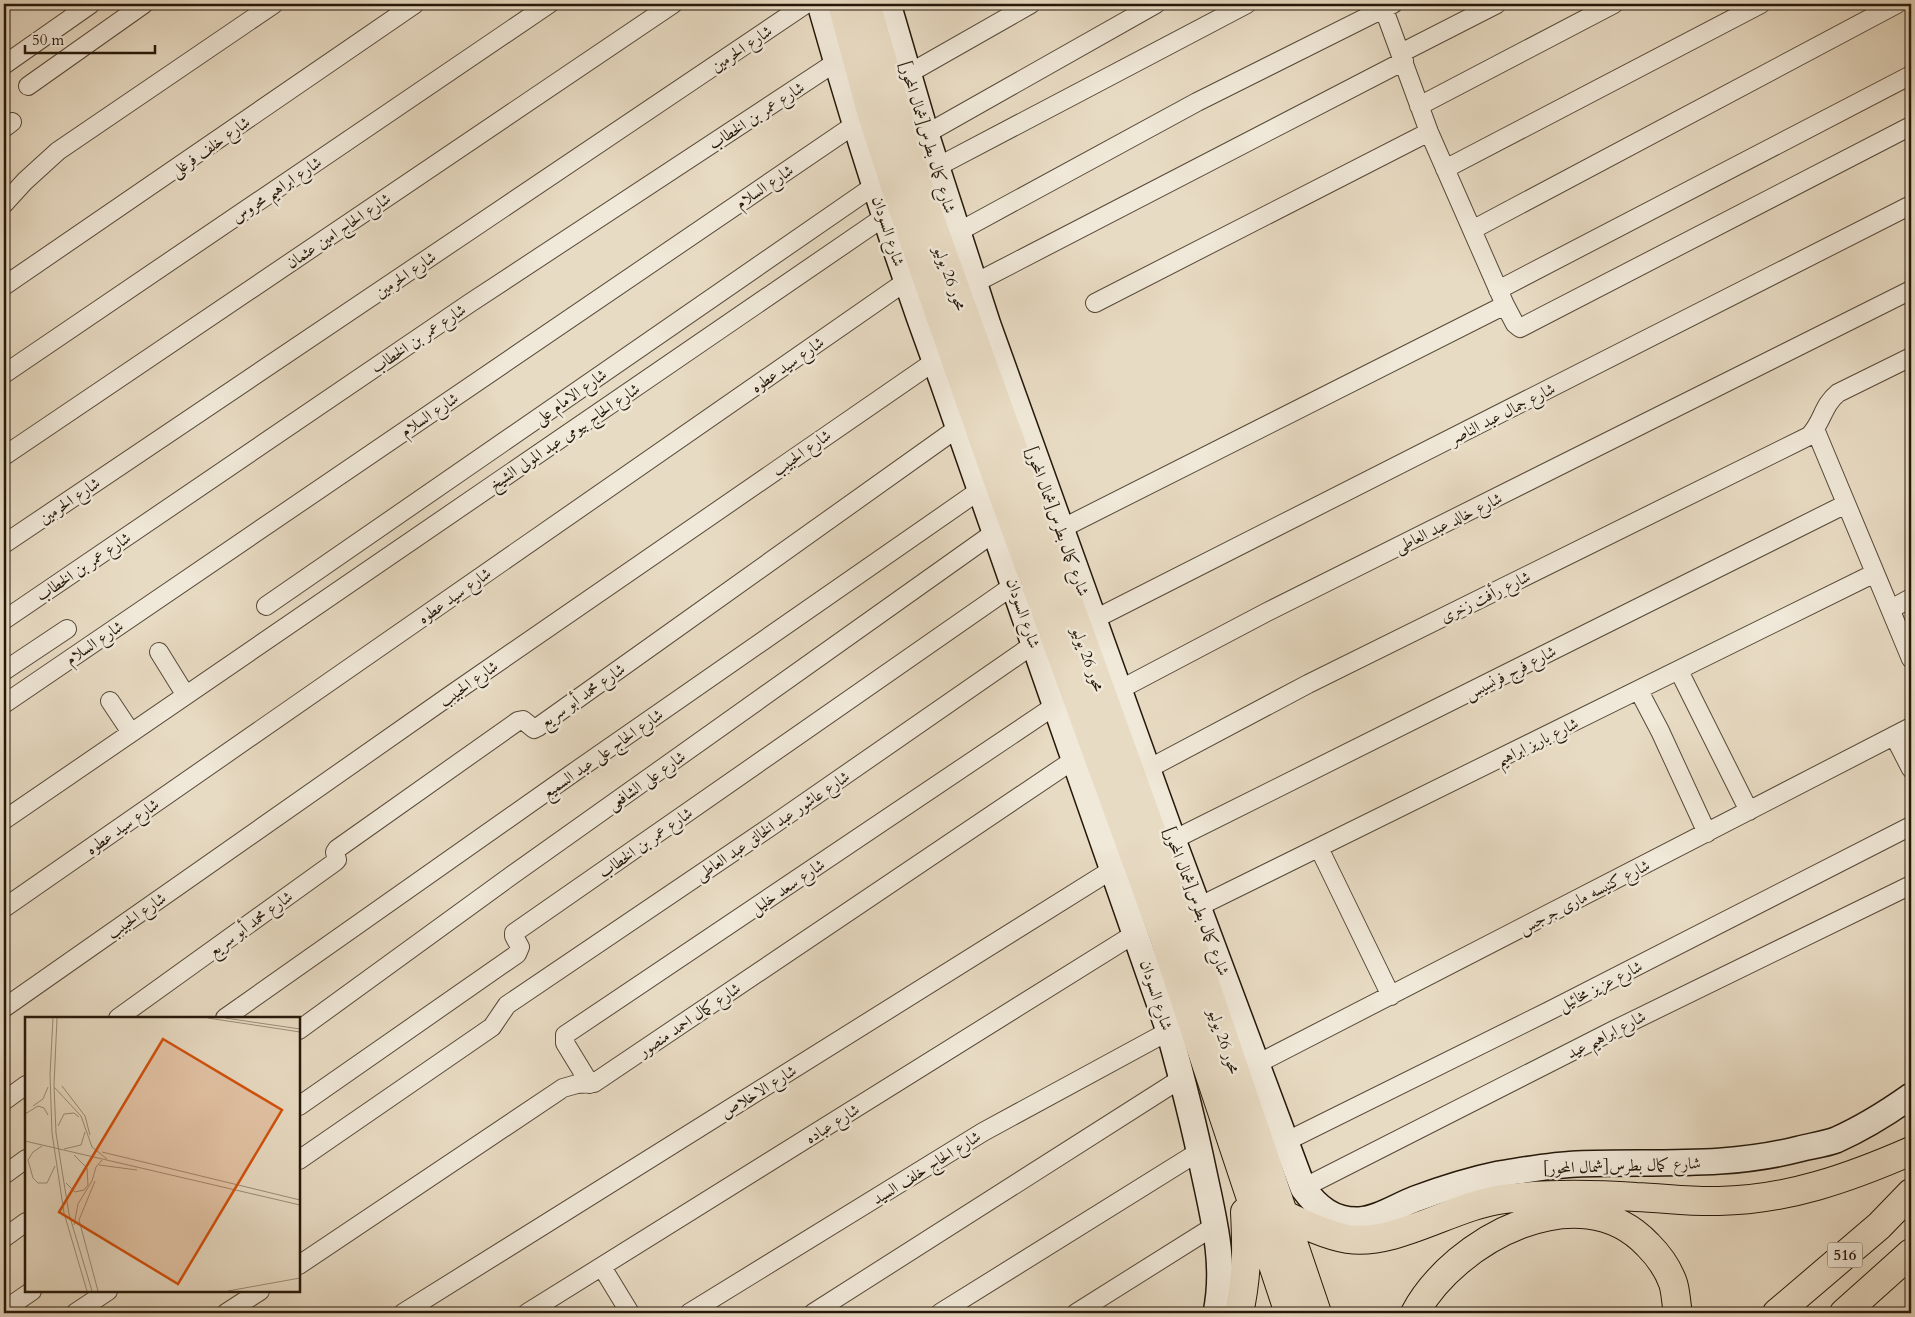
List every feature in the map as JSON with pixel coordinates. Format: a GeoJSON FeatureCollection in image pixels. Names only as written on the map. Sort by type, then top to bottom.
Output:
{"type":"FeatureCollection","features":[{"type":"Feature","properties":{"kind":"highway","name":"محور 26 يوليو"},"geometry":{"type":"LineString","coordinates":[[842,4],[872,115],[900,201],[994,470],[1164,937],[1289,1313]]}},
{"type":"Feature","properties":{"kind":"highway","name":"محور 26 يوليو"},"geometry":{"type":"LineString","coordinates":[[888,6],[902,132],[926,209],[1186,927],[1317,1313]]}},
{"type":"Feature","properties":{"kind":"highway"},"geometry":{"type":"LineString","coordinates":[[1285,1216],[1329,1235],[1349,1239],[1370,1240],[1390,1236],[1460,1209],[1503,1199],[1594,1194],[1683,1201],[1721,1201],[1797,1192],[1834,1182],[1911,1150]]}},
{"type":"Feature","properties":{"kind":"highway"},"geometry":{"type":"LineString","coordinates":[[1239,1313],[1246,1282],[1248,1248],[1245,1198],[1247,1186]]}},
{"type":"Feature","properties":{"kind":"highway","name":"516"},"geometry":{"type":"LineString","coordinates":[[1777,1313],[1879,1226],[1911,1193]]}},
{"type":"Feature","properties":{"kind":"highway"},"geometry":{"type":"LineString","coordinates":[[1415,1313],[1440,1277],[1464,1255],[1492,1237],[1523,1224],[1552,1216],[1583,1214],[1612,1218],[1638,1234],[1659,1256],[1673,1283],[1678,1313]]}},
{"type":"Feature","properties":{"kind":"highway","name":"516"},"geometry":{"type":"LineString","coordinates":[[1844,1313],[1911,1253]]}},
{"type":"Feature","properties":{"kind":"street"},"geometry":{"type":"LineString","coordinates":[[4,66],[91,4]]}},
{"type":"Feature","properties":{"kind":"street"},"geometry":{"type":"LineString","coordinates":[[28,86],[144,4]]}},
{"type":"Feature","properties":{"kind":"street"},"geometry":{"type":"LineString","coordinates":[[4,204],[41,165],[58,151],[274,4]]}},
{"type":"Feature","properties":{"kind":"street","name":"شارع خلف فرغلى"},"geometry":{"type":"LineString","coordinates":[[4,286],[415,4]]}},
{"type":"Feature","properties":{"kind":"street","name":"شارع ابراهيم محروس"},"geometry":{"type":"LineString","coordinates":[[4,374],[549,4]]}},
{"type":"Feature","properties":{"kind":"street","name":"شارع الحاج امين عثمان"},"geometry":{"type":"LineString","coordinates":[[4,456],[673,4]]}},
{"type":"Feature","properties":{"kind":"street","name":"شارع الحرمين"},"geometry":{"type":"LineString","coordinates":[[4,544],[806,4]]}},
{"type":"Feature","properties":{"kind":"street","name":"شارع السودان"},"geometry":{"type":"LineString","coordinates":[[820,4],[854,125],[905,282],[935,361],[1170,1031],[1200,1151],[1216,1225],[1221,1261],[1220,1297],[1216,1313]]}},
{"type":"Feature","properties":{"kind":"street"},"geometry":{"type":"LineString","coordinates":[[908,74],[1031,4]]}},
{"type":"Feature","properties":{"kind":"street"},"geometry":{"type":"LineString","coordinates":[[926,134],[1156,4]]}},
{"type":"Feature","properties":{"kind":"street"},"geometry":{"type":"LineString","coordinates":[[937,167],[1247,4]]}},
{"type":"Feature","properties":{"kind":"street"},"geometry":{"type":"LineString","coordinates":[[975,282],[1403,57],[1497,4]]}},
{"type":"Feature","properties":{"kind":"street"},"geometry":{"type":"LineString","coordinates":[[1420,106],[1614,4]]}},
{"type":"Feature","properties":{"kind":"street"},"geometry":{"type":"LineString","coordinates":[[1445,169],[1761,4]]}},
{"type":"Feature","properties":{"kind":"street"},"geometry":{"type":"LineString","coordinates":[[1472,230],[1897,4]]}},
{"type":"Feature","properties":{"kind":"street"},"geometry":{"type":"LineString","coordinates":[[958,232],[1197,102],[1386,5],[1429,132],[1502,297],[1515,324],[1523,328],[1911,126]]}},
{"type":"Feature","properties":{"kind":"street","name":"شارع كمال بطرس[شمال المحور]"},"geometry":{"type":"LineString","coordinates":[[888,6],[926,134],[958,232],[1061,529],[1198,908],[1287,1141],[1303,1188],[1313,1202],[1326,1213],[1343,1219],[1360,1220],[1377,1216],[1454,1186],[1535,1168],[1576,1164],[1682,1164],[1734,1161],[1785,1153],[1834,1140],[1880,1118],[1911,1096]]}},
{"type":"Feature","properties":{"kind":"street","name":"شارع عمر بن الخطاب"},"geometry":{"type":"LineString","coordinates":[[4,620],[470,303],[836,62]]}},
{"type":"Feature","properties":{"kind":"street"},"geometry":{"type":"LineString","coordinates":[[1061,529],[1502,297],[1911,75]]}},
{"type":"Feature","properties":{"kind":"street","name":"شارع السلام"},"geometry":{"type":"LineString","coordinates":[[4,704],[854,125]]}},
{"type":"Feature","properties":{"kind":"street"},"geometry":{"type":"LineString","coordinates":[[1095,303],[1429,132]]}},
{"type":"Feature","properties":{"kind":"street","name":"شارع الامام على"},"geometry":{"type":"LineString","coordinates":[[266,606],[874,186]]}},
{"type":"Feature","properties":{"kind":"street","name":"شارع جمال عبد الناصر"},"geometry":{"type":"LineString","coordinates":[[1094,620],[1911,205]]}},
{"type":"Feature","properties":{"kind":"street","name":"شارع الحاج بيومى عبد المولى الشيخ"},"geometry":{"type":"LineString","coordinates":[[4,820],[185,694],[884,217]]}},
{"type":"Feature","properties":{"kind":"street","name":"شارع سيد عطوه"},"geometry":{"type":"LineString","coordinates":[[4,908],[905,282]]}},
{"type":"Feature","properties":{"kind":"street","name":"شارع خالد عبد العاطى"},"geometry":{"type":"LineString","coordinates":[[1119,690],[1267,612],[1911,290]]}},
{"type":"Feature","properties":{"kind":"street"},"geometry":{"type":"LineString","coordinates":[[1911,357],[1838,393],[1828,400],[1817,425],[1846,504],[1911,659]]}},
{"type":"Feature","properties":{"kind":"street","name":"شارع الحبيب"},"geometry":{"type":"LineString","coordinates":[[4,1008],[452,694],[935,361]]}},
{"type":"Feature","properties":{"kind":"street","name":"شارع رأفت زخرى"},"geometry":{"type":"LineString","coordinates":[[1148,769],[1308,684],[1809,436],[1817,425]]}},
{"type":"Feature","properties":{"kind":"street","name":"شارع محمد أبو سريع"},"geometry":{"type":"LineString","coordinates":[[119,1017],[335,862],[337,858],[336,849],[502,732],[520,720],[534,729],[538,727],[958,427]]}},
{"type":"Feature","properties":{"kind":"street","name":"شارع الحاج على عبد السميع"},"geometry":{"type":"LineString","coordinates":[[226,1017],[578,769],[980,490]]}},
{"type":"Feature","properties":{"kind":"street","name":"شارع فرج فرنسيس"},"geometry":{"type":"LineString","coordinates":[[1173,840],[1846,504]]}},
{"type":"Feature","properties":{"kind":"street","name":"شارع على الشافعى"},"geometry":{"type":"LineString","coordinates":[[300,1029],[508,878],[995,532]]}},
{"type":"Feature","properties":{"kind":"street","name":"شارع باريز ابراهيم"},"geometry":{"type":"LineString","coordinates":[[1198,908],[1875,573]]}},
{"type":"Feature","properties":{"kind":"street","name":"شارع عمر بن الخطاب"},"geometry":{"type":"LineString","coordinates":[[300,1105],[517,954],[520,947],[514,933],[1014,585]]}},
{"type":"Feature","properties":{"kind":"street"},"geometry":{"type":"LineString","coordinates":[[1890,609],[1911,598]]}},
{"type":"Feature","properties":{"kind":"street"},"geometry":{"type":"LineString","coordinates":[[4,671],[67,629]]}},
{"type":"Feature","properties":{"kind":"street","name":"شارع عاشور عبد الخالق عبد العاطى"},"geometry":{"type":"LineString","coordinates":[[300,1159],[492,1027],[508,1005],[1034,644]]}},
{"type":"Feature","properties":{"kind":"street"},"geometry":{"type":"LineString","coordinates":[[158,652],[185,694]]}},
{"type":"Feature","properties":{"kind":"street"},"geometry":{"type":"LineString","coordinates":[[1679,671],[1749,811]]}},
{"type":"Feature","properties":{"kind":"street"},"geometry":{"type":"LineString","coordinates":[[1639,691],[1660,731],[1707,833]]}},
{"type":"Feature","properties":{"kind":"street"},"geometry":{"type":"LineString","coordinates":[[110,701],[130,732]]}},
{"type":"Feature","properties":{"kind":"street","name":"شارع سعد خليل"},"geometry":{"type":"LineString","coordinates":[[590,1084],[564,1043],[565,1036],[1056,705]]}},
{"type":"Feature","properties":{"kind":"street","name":"شارع كنيسه مارى جرجس"},"geometry":{"type":"LineString","coordinates":[[1257,1064],[1911,727]]}},
{"type":"Feature","properties":{"kind":"street"},"geometry":{"type":"LineString","coordinates":[[1894,736],[1911,769]]}},
{"type":"Feature","properties":{"kind":"street","name":"شارع كمال احمد منصور"},"geometry":{"type":"LineString","coordinates":[[300,1263],[563,1088],[577,1084],[590,1084],[1075,759]]}},
{"type":"Feature","properties":{"kind":"street","name":"شارع عزيز مخائيل"},"geometry":{"type":"LineString","coordinates":[[1287,1141],[1549,1011],[1911,826]]}},
{"type":"Feature","properties":{"kind":"street"},"geometry":{"type":"LineString","coordinates":[[1319,848],[1391,996]]}},
{"type":"Feature","properties":{"kind":"street","name":"شارع الاخلاص"},"geometry":{"type":"LineString","coordinates":[[403,1313],[1113,869]]}},
{"type":"Feature","properties":{"kind":"street","name":"شارع ابراهيم عيد"},"geometry":{"type":"LineString","coordinates":[[1303,1188],[1616,1029],[1911,885]]}},
{"type":"Feature","properties":{"kind":"street","name":"شارع عباده"},"geometry":{"type":"LineString","coordinates":[[527,1313],[1136,933]]}},
{"type":"Feature","properties":{"kind":"street","name":"شارع الحاج خلف السيد"},"geometry":{"type":"LineString","coordinates":[[689,1313],[983,1132],[1170,1031]]}},
{"type":"Feature","properties":{"kind":"street"},"geometry":{"type":"LineString","coordinates":[[812,1313],[1182,1078]]}},
{"type":"Feature","properties":{"kind":"street"},"geometry":{"type":"LineString","coordinates":[[4,1101],[25,1086]]}},
{"type":"Feature","properties":{"kind":"street"},"geometry":{"type":"LineString","coordinates":[[940,1313],[1200,1151]]}},
{"type":"Feature","properties":{"kind":"street"},"geometry":{"type":"LineString","coordinates":[[4,1175],[25,1160]]}},
{"type":"Feature","properties":{"kind":"street"},"geometry":{"type":"LineString","coordinates":[[4,1238],[25,1223]]}},
{"type":"Feature","properties":{"kind":"street"},"geometry":{"type":"LineString","coordinates":[[1076,1313],[1216,1225]]}},
{"type":"Feature","properties":{"kind":"street"},"geometry":{"type":"LineString","coordinates":[[602,1267],[630,1313]]}},
{"type":"Feature","properties":{"kind":"street"},"geometry":{"type":"LineString","coordinates":[[4,1310],[31,1292]]}},
{"type":"Feature","properties":{"kind":"street"},"geometry":{"type":"LineString","coordinates":[[75,1313],[106,1292]]}},
{"type":"Feature","properties":{"kind":"street"},"geometry":{"type":"LineString","coordinates":[[226,1313],[258,1292]]}}]}
